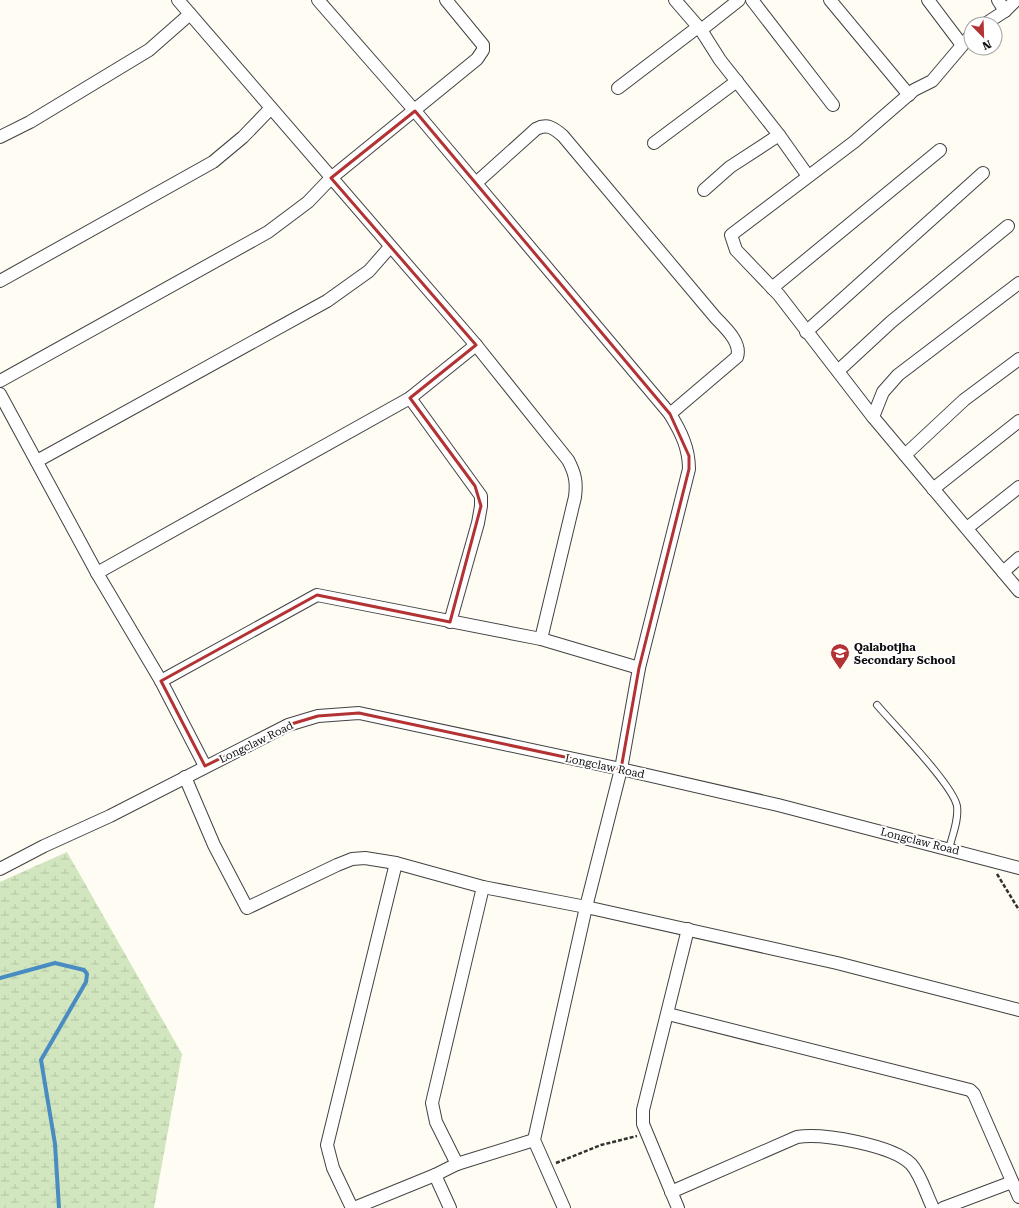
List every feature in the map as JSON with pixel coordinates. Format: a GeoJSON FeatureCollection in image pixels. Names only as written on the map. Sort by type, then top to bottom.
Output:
{"type":"FeatureCollection","features":[{"type":"Feature","properties":{"kind":"street"},"geometry":{"type":"LineString","coordinates":[[178,0],[476,345],[568,460],[576,478],[575,497],[541,639]]}},
{"type":"Feature","properties":{"kind":"street"},"geometry":{"type":"LineString","coordinates":[[318,0],[415,111],[670,414],[684,440],[689,456],[689,470],[640,668],[621,769],[586,907],[534,1140],[564,1208]]}},
{"type":"Feature","properties":{"kind":"street"},"geometry":{"type":"LineString","coordinates":[[0,381],[268,232],[308,202],[331,178],[477,59],[483,50],[483,45],[446,0]]}},
{"type":"Feature","properties":{"kind":"street"},"geometry":{"type":"LineString","coordinates":[[675,0],[780,135],[808,176]]}},
{"type":"Feature","properties":{"kind":"street"},"geometry":{"type":"LineString","coordinates":[[618,88],[646,64],[699,29],[739,0]]}},
{"type":"Feature","properties":{"kind":"street"},"geometry":{"type":"LineString","coordinates":[[752,0],[833,106]]}},
{"type":"Feature","properties":{"kind":"street"},"geometry":{"type":"LineString","coordinates":[[830,0],[909,95]]}},
{"type":"Feature","properties":{"kind":"street"},"geometry":{"type":"LineString","coordinates":[[928,0],[962,45],[932,81],[914,90],[854,142],[731,235],[736,250],[772,288],[873,417],[1019,591]]}},
{"type":"Feature","properties":{"kind":"street"},"geometry":{"type":"LineString","coordinates":[[998,0],[1005,10]]}},
{"type":"Feature","properties":{"kind":"street"},"geometry":{"type":"LineString","coordinates":[[996,16],[1016,0]]}},
{"type":"Feature","properties":{"kind":"street"},"geometry":{"type":"LineString","coordinates":[[0,137],[30,122],[149,50],[190,14]]}},
{"type":"Feature","properties":{"kind":"street"},"geometry":{"type":"LineString","coordinates":[[654,143],[737,81]]}},
{"type":"Feature","properties":{"kind":"street"},"geometry":{"type":"LineString","coordinates":[[0,281],[213,162],[243,137],[271,108]]}},
{"type":"Feature","properties":{"kind":"street"},"geometry":{"type":"LineString","coordinates":[[476,183],[536,128],[545,125],[552,127],[563,136],[736,342],[738,351],[737,357],[670,414]]}},
{"type":"Feature","properties":{"kind":"street"},"geometry":{"type":"LineString","coordinates":[[704,190],[730,167],[780,135]]}},
{"type":"Feature","properties":{"kind":"street"},"geometry":{"type":"LineString","coordinates":[[772,288],[940,150]]}},
{"type":"Feature","properties":{"kind":"street"},"geometry":{"type":"LineString","coordinates":[[806,332],[982,173]]}},
{"type":"Feature","properties":{"kind":"street"},"geometry":{"type":"LineString","coordinates":[[838,371],[891,322],[1008,226]]}},
{"type":"Feature","properties":{"kind":"street"},"geometry":{"type":"LineString","coordinates":[[37,461],[327,301],[369,271],[390,247]]}},
{"type":"Feature","properties":{"kind":"street"},"geometry":{"type":"LineString","coordinates":[[873,417],[877,403],[883,392],[898,375],[1019,283]]}},
{"type":"Feature","properties":{"kind":"street"},"geometry":{"type":"LineString","coordinates":[[97,573],[410,398],[476,345]]}},
{"type":"Feature","properties":{"kind":"street"},"geometry":{"type":"LineString","coordinates":[[905,455],[964,400],[1019,359]]}},
{"type":"Feature","properties":{"kind":"street"},"geometry":{"type":"LineString","coordinates":[[0,394],[97,573],[161,681],[196,771],[214,845],[247,908],[352,860],[365,858],[396,863],[482,887],[586,907],[837,963],[1019,1010]]}},
{"type":"Feature","properties":{"kind":"street"},"geometry":{"type":"LineString","coordinates":[[410,398],[480,496],[481,506],[478,523],[450,622]]}},
{"type":"Feature","properties":{"kind":"street"},"geometry":{"type":"LineString","coordinates":[[933,489],[1019,421]]}},
{"type":"Feature","properties":{"kind":"street"},"geometry":{"type":"LineString","coordinates":[[967,528],[1019,487]]}},
{"type":"Feature","properties":{"kind":"street"},"geometry":{"type":"LineString","coordinates":[[1003,572],[1019,558]]}},
{"type":"Feature","properties":{"kind":"street"},"geometry":{"type":"LineString","coordinates":[[161,681],[317,595],[541,639],[640,668]]}},
{"type":"Feature","properties":{"kind":"street","name":"Longclaw Road"},"geometry":{"type":"LineString","coordinates":[[0,870],[44,846],[110,816],[288,725],[318,716],[359,713],[621,769],[778,805],[988,858],[1019,868]]}},
{"type":"Feature","properties":{"kind":"street"},"geometry":{"type":"LineString","coordinates":[[396,863],[327,1145],[333,1168],[353,1208],[435,1175],[457,1164],[534,1140]]}},
{"type":"Feature","properties":{"kind":"street"},"geometry":{"type":"LineString","coordinates":[[457,1164],[436,1122],[432,1103],[482,887]]}},
{"type":"Feature","properties":{"kind":"street"},"geometry":{"type":"LineString","coordinates":[[678,1208],[643,1124],[644,1110],[688,929]]}},
{"type":"Feature","properties":{"kind":"street"},"geometry":{"type":"LineString","coordinates":[[668,1014],[970,1090],[974,1094],[1019,1197]]}},
{"type":"Feature","properties":{"kind":"street"},"geometry":{"type":"LineString","coordinates":[[671,1192],[797,1137],[820,1135],[879,1147],[903,1158],[915,1171],[933,1208]]}},
{"type":"Feature","properties":{"kind":"street"},"geometry":{"type":"LineString","coordinates":[[435,1175],[450,1208]]}},
{"type":"Feature","properties":{"kind":"street"},"geometry":{"type":"LineString","coordinates":[[943,1208],[1012,1182]]}},
{"type":"Feature","properties":{"kind":"lane"},"geometry":{"type":"LineString","coordinates":[[877,705],[942,780],[954,799],[957,815],[949,848]]}},
{"type":"Feature","properties":{"kind":"path"},"geometry":{"type":"LineString","coordinates":[[988,858],[1019,910]]}},
{"type":"Feature","properties":{"kind":"path"},"geometry":{"type":"LineString","coordinates":[[546,1167],[601,1145],[647,1134]]}},
{"type":"Feature","properties":{"kind":"highlighted area"},"geometry":{"type":"Polygon","coordinates":[[[415,111],[670,414],[689,456],[689,469],[639,668],[621,769],[359,713],[318,716],[288,725],[205,766],[161,681],[317,595],[450,622],[481,506],[475,486],[410,398],[476,345],[331,178],[415,111]]]}},
{"type":"Feature","properties":{"kind":"green space"},"geometry":{"type":"Polygon","coordinates":[[[67,852],[182,1054],[154,1208],[0,1208],[0,882],[67,852]]]}},
{"type":"Feature","properties":{"kind":"waterway"},"geometry":{"type":"LineString","coordinates":[[0,978],[55,963],[84,970],[87,974],[86,982],[41,1060],[55,1144],[59,1208]]}},
{"type":"Feature","properties":{"kind":"place","name":"Qalabotjha Secondary School"},"geometry":{"type":"Point","coordinates":[840,670]}}]}
